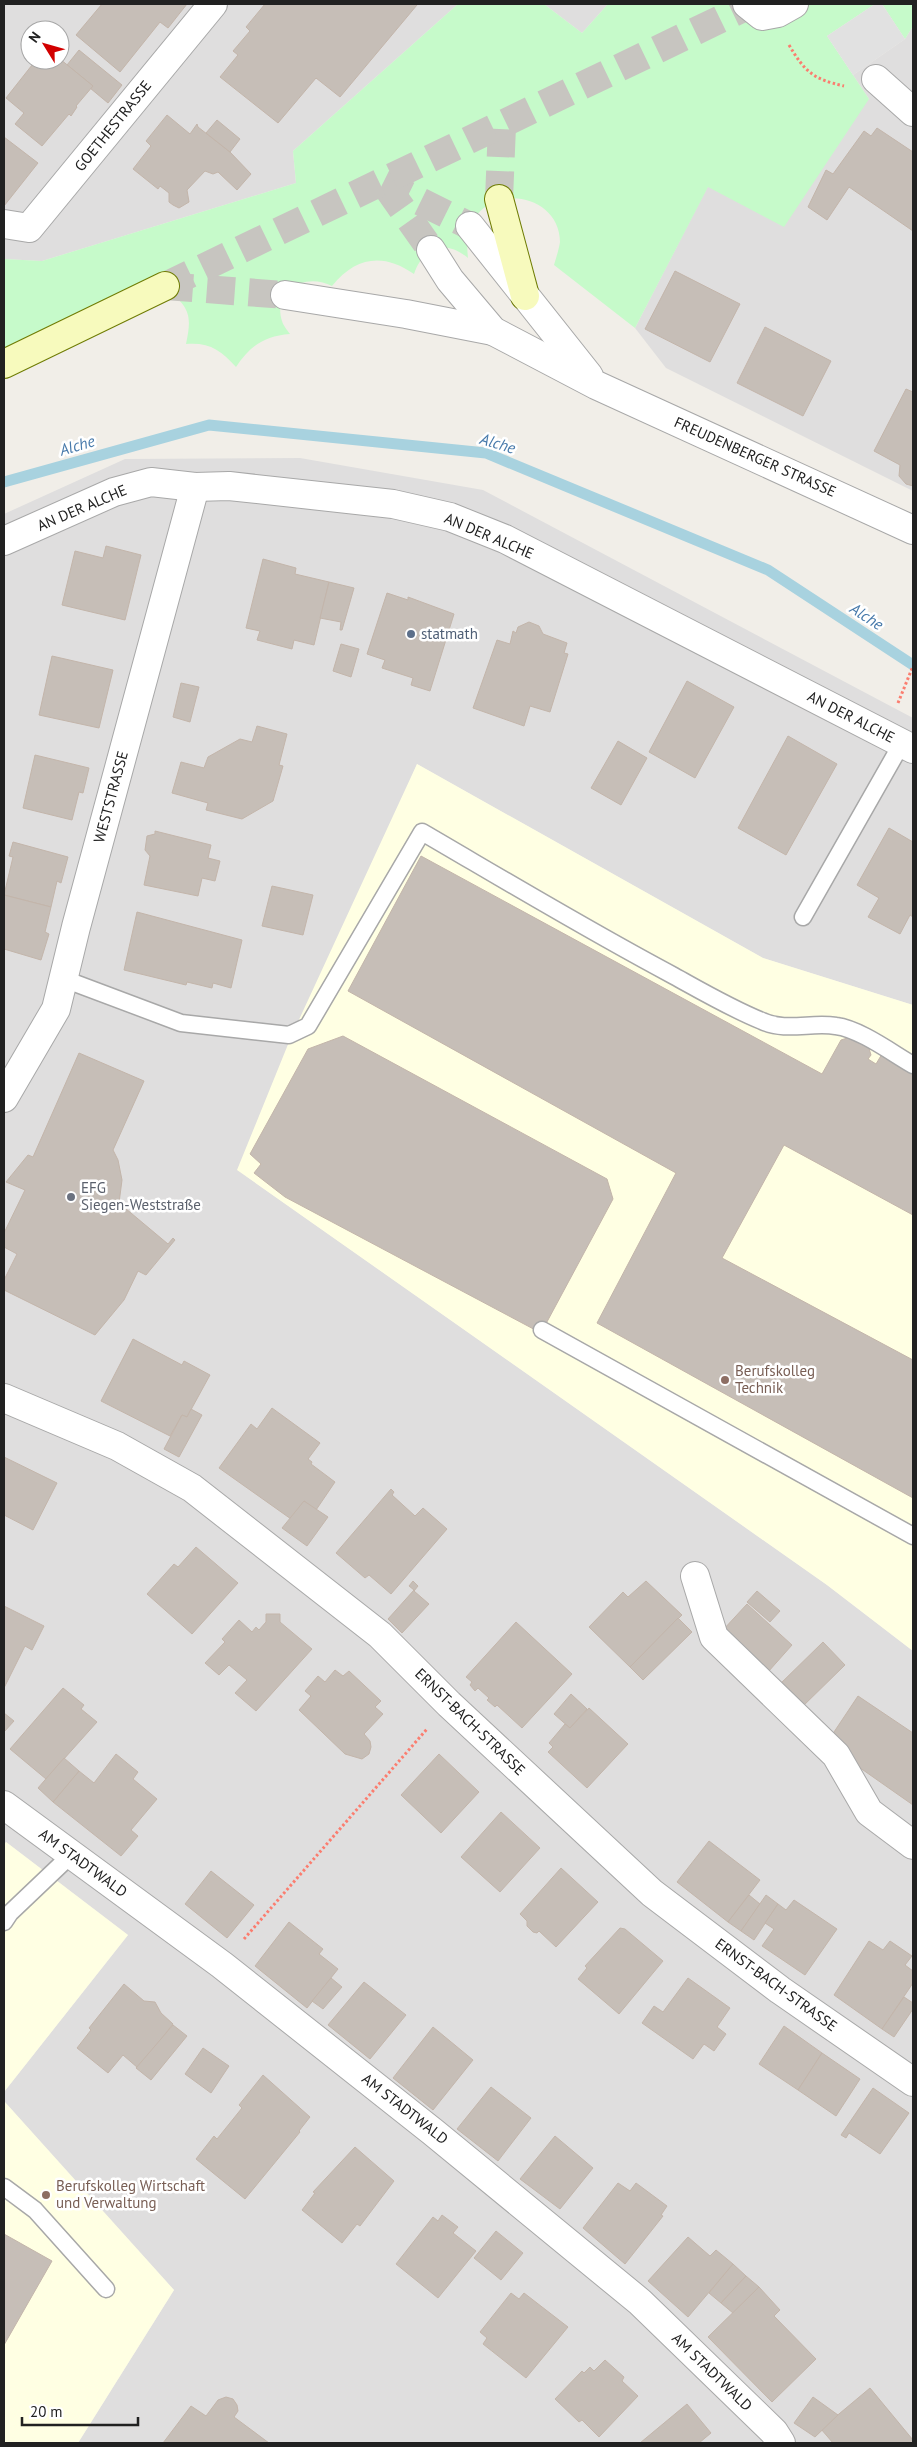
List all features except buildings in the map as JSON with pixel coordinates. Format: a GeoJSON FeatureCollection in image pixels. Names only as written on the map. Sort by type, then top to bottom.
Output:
{"type":"FeatureCollection","features":[{"type":"Feature","properties":{"kind":"main road"},"geometry":{"type":"LineString","coordinates":[[499,199],[525,296]]}},
{"type":"Feature","properties":{"kind":"main road"},"geometry":{"type":"LineString","coordinates":[[4,364],[165,286]]}},
{"type":"Feature","properties":{"kind":"street","name":"GOETHESTRASSE"},"geometry":{"type":"LineString","coordinates":[[4,224],[29,228],[213,4]]}},
{"type":"Feature","properties":{"kind":"street"},"geometry":{"type":"LineString","coordinates":[[755,10],[778,13],[794,4]]}},
{"type":"Feature","properties":{"kind":"street"},"geometry":{"type":"LineString","coordinates":[[876,79],[913,112]]}},
{"type":"Feature","properties":{"kind":"street","name":"FREUDENBERGER STRASSE"},"geometry":{"type":"LineString","coordinates":[[470,226],[596,385]]}},
{"type":"Feature","properties":{"kind":"street","name":"FREUDENBERGER STRASSE"},"geometry":{"type":"LineString","coordinates":[[431,250],[450,280],[493,331],[596,385],[913,530]]}},
{"type":"Feature","properties":{"kind":"street"},"geometry":{"type":"LineString","coordinates":[[285,295],[406,314],[493,331]]}},
{"type":"Feature","properties":{"kind":"street","name":"AN DER ALCHE"},"geometry":{"type":"LineString","coordinates":[[4,541],[114,492],[151,482],[195,487],[229,486],[393,504],[450,517],[505,539],[908,746]]}},
{"type":"Feature","properties":{"kind":"street","name":"WESTSTRASSE"},"geometry":{"type":"LineString","coordinates":[[4,1098],[56,1009],[76,927],[195,487]]}},
{"type":"Feature","properties":{"kind":"street","name":"ERNST-BACH-STRASSE"},"geometry":{"type":"LineString","coordinates":[[4,1398],[117,1446],[192,1488],[380,1635],[449,1704],[652,1893],[780,1990],[913,2082]]}},
{"type":"Feature","properties":{"kind":"street"},"geometry":{"type":"LineString","coordinates":[[696,1576],[714,1637],[836,1755],[869,1812],[913,1845]]}},
{"type":"Feature","properties":{"kind":"street","name":"AM STADTWALD"},"geometry":{"type":"LineString","coordinates":[[4,1805],[222,1965],[378,2088],[640,2302],[774,2432],[781,2443]]}},
{"type":"Feature","properties":{"kind":"lane"},"geometry":{"type":"LineString","coordinates":[[803,917],[908,746]]}},
{"type":"Feature","properties":{"kind":"lane"},"geometry":{"type":"LineString","coordinates":[[64,980],[181,1023],[289,1035],[308,1026],[422,832],[622,949],[746,1014],[764,1022],[783,1026],[822,1024],[838,1026],[853,1031],[913,1065]]}},
{"type":"Feature","properties":{"kind":"lane"},"geometry":{"type":"LineString","coordinates":[[542,1330],[913,1536]]}},
{"type":"Feature","properties":{"kind":"lane"},"geometry":{"type":"LineString","coordinates":[[4,1922],[10,1913],[72,1854]]}},
{"type":"Feature","properties":{"kind":"lane"},"geometry":{"type":"LineString","coordinates":[[4,2187],[36,2210],[106,2289]]}},
{"type":"Feature","properties":{"kind":"path"},"geometry":{"type":"LineString","coordinates":[[755,10],[780,29],[800,63],[820,80],[844,86],[876,79]]}},
{"type":"Feature","properties":{"kind":"path"},"geometry":{"type":"LineString","coordinates":[[898,703],[913,666]]}},
{"type":"Feature","properties":{"kind":"path"},"geometry":{"type":"LineString","coordinates":[[259,1922],[449,1704]]}},
{"type":"Feature","properties":{"kind":"shaded area"},"geometry":{"type":"Polygon","coordinates":[[[4,4],[458,4],[293,151],[296,183],[42,261],[4,259],[4,4]]]}},
{"type":"Feature","properties":{"kind":"shaded area"},"geometry":{"type":"Polygon","coordinates":[[[544,4],[608,4],[582,33],[544,4]]]}},
{"type":"Feature","properties":{"kind":"shaded area"},"geometry":{"type":"Polygon","coordinates":[[[875,4],[882,4],[905,39],[853,75],[827,36],[875,4]]]}},
{"type":"Feature","properties":{"kind":"shaded area"},"geometry":{"type":"Polygon","coordinates":[[[913,26],[913,491],[666,368],[635,328],[708,186],[869,99],[853,75],[905,39],[913,26]]]}},
{"type":"Feature","properties":{"kind":"shaded area"},"geometry":{"type":"Polygon","coordinates":[[[300,458],[483,490],[913,718],[913,1005],[763,958],[417,764],[246,1176],[827,1585],[913,1651],[913,2443],[78,2443],[174,2290],[4,2101],[4,2092],[128,1935],[6,1842],[4,1845],[4,514],[125,459],[300,458]]]}},
{"type":"Feature","properties":{"kind":"shaded area","name":"Berufskolleg Technik"},"geometry":{"type":"Polygon","coordinates":[[[417,764],[763,958],[913,1005],[913,1651],[827,1585],[237,1170],[291,1037],[417,764]]]}},
{"type":"Feature","properties":{"kind":"shaded area"},"geometry":{"type":"Polygon","coordinates":[[[6,1842],[128,1935],[4,2092],[4,1845],[6,1842]]]}},
{"type":"Feature","properties":{"kind":"shaded area","name":"Berufskolleg Wirtschaft und Verwaltung"},"geometry":{"type":"Polygon","coordinates":[[[4,2101],[174,2290],[78,2443],[4,2443],[4,2101]]]}},
{"type":"Feature","properties":{"kind":"green space"},"geometry":{"type":"Polygon","coordinates":[[[458,4],[544,4],[582,33],[608,4],[875,4],[827,36],[869,99],[784,227],[708,187],[635,328],[554,265],[560,242],[556,223],[544,209],[528,200],[510,198],[493,202],[478,214],[469,232],[468,258],[451,249],[436,249],[423,257],[414,274],[392,263],[371,261],[361,263],[351,269],[332,286],[312,281],[294,287],[282,300],[280,310],[285,328],[290,334],[273,337],[258,343],[236,367],[214,348],[201,344],[186,344],[189,325],[187,311],[165,286],[4,364],[4,259],[42,261],[296,183],[293,151],[458,4]]]}},
{"type":"Feature","properties":{"kind":"green space"},"geometry":{"type":"Polygon","coordinates":[[[882,4],[913,4],[913,26],[905,39],[882,4]]]}},
{"type":"Feature","properties":{"kind":"waterway","name":"Alche"},"geometry":{"type":"LineString","coordinates":[[4,482],[209,425],[486,453],[768,570],[913,665]]}},
{"type":"Feature","properties":{"kind":"tunnel"},"geometry":{"type":"LineString","coordinates":[[165,286],[752,4]]}},
{"type":"Feature","properties":{"kind":"tunnel"},"geometry":{"type":"LineString","coordinates":[[499,199],[502,126]]}},
{"type":"Feature","properties":{"kind":"tunnel"},"geometry":{"type":"LineString","coordinates":[[383,183],[470,226]]}},
{"type":"Feature","properties":{"kind":"tunnel"},"geometry":{"type":"LineString","coordinates":[[386,186],[431,250]]}},
{"type":"Feature","properties":{"kind":"tunnel"},"geometry":{"type":"LineString","coordinates":[[165,286],[285,295]]}},
{"type":"Feature","properties":{"kind":"place","name":"statmath"},"geometry":{"type":"Point","coordinates":[411,634]}},
{"type":"Feature","properties":{"kind":"place","name":"EFG Siegen-Weststraße"},"geometry":{"type":"Point","coordinates":[71,1197]}},
{"type":"Feature","properties":{"kind":"place","name":"Berufskolleg Technik"},"geometry":{"type":"Point","coordinates":[725,1380]}},
{"type":"Feature","properties":{"kind":"place","name":"Berufskolleg Wirtschaft und Verwaltung"},"geometry":{"type":"Point","coordinates":[46,2195]}}]}
